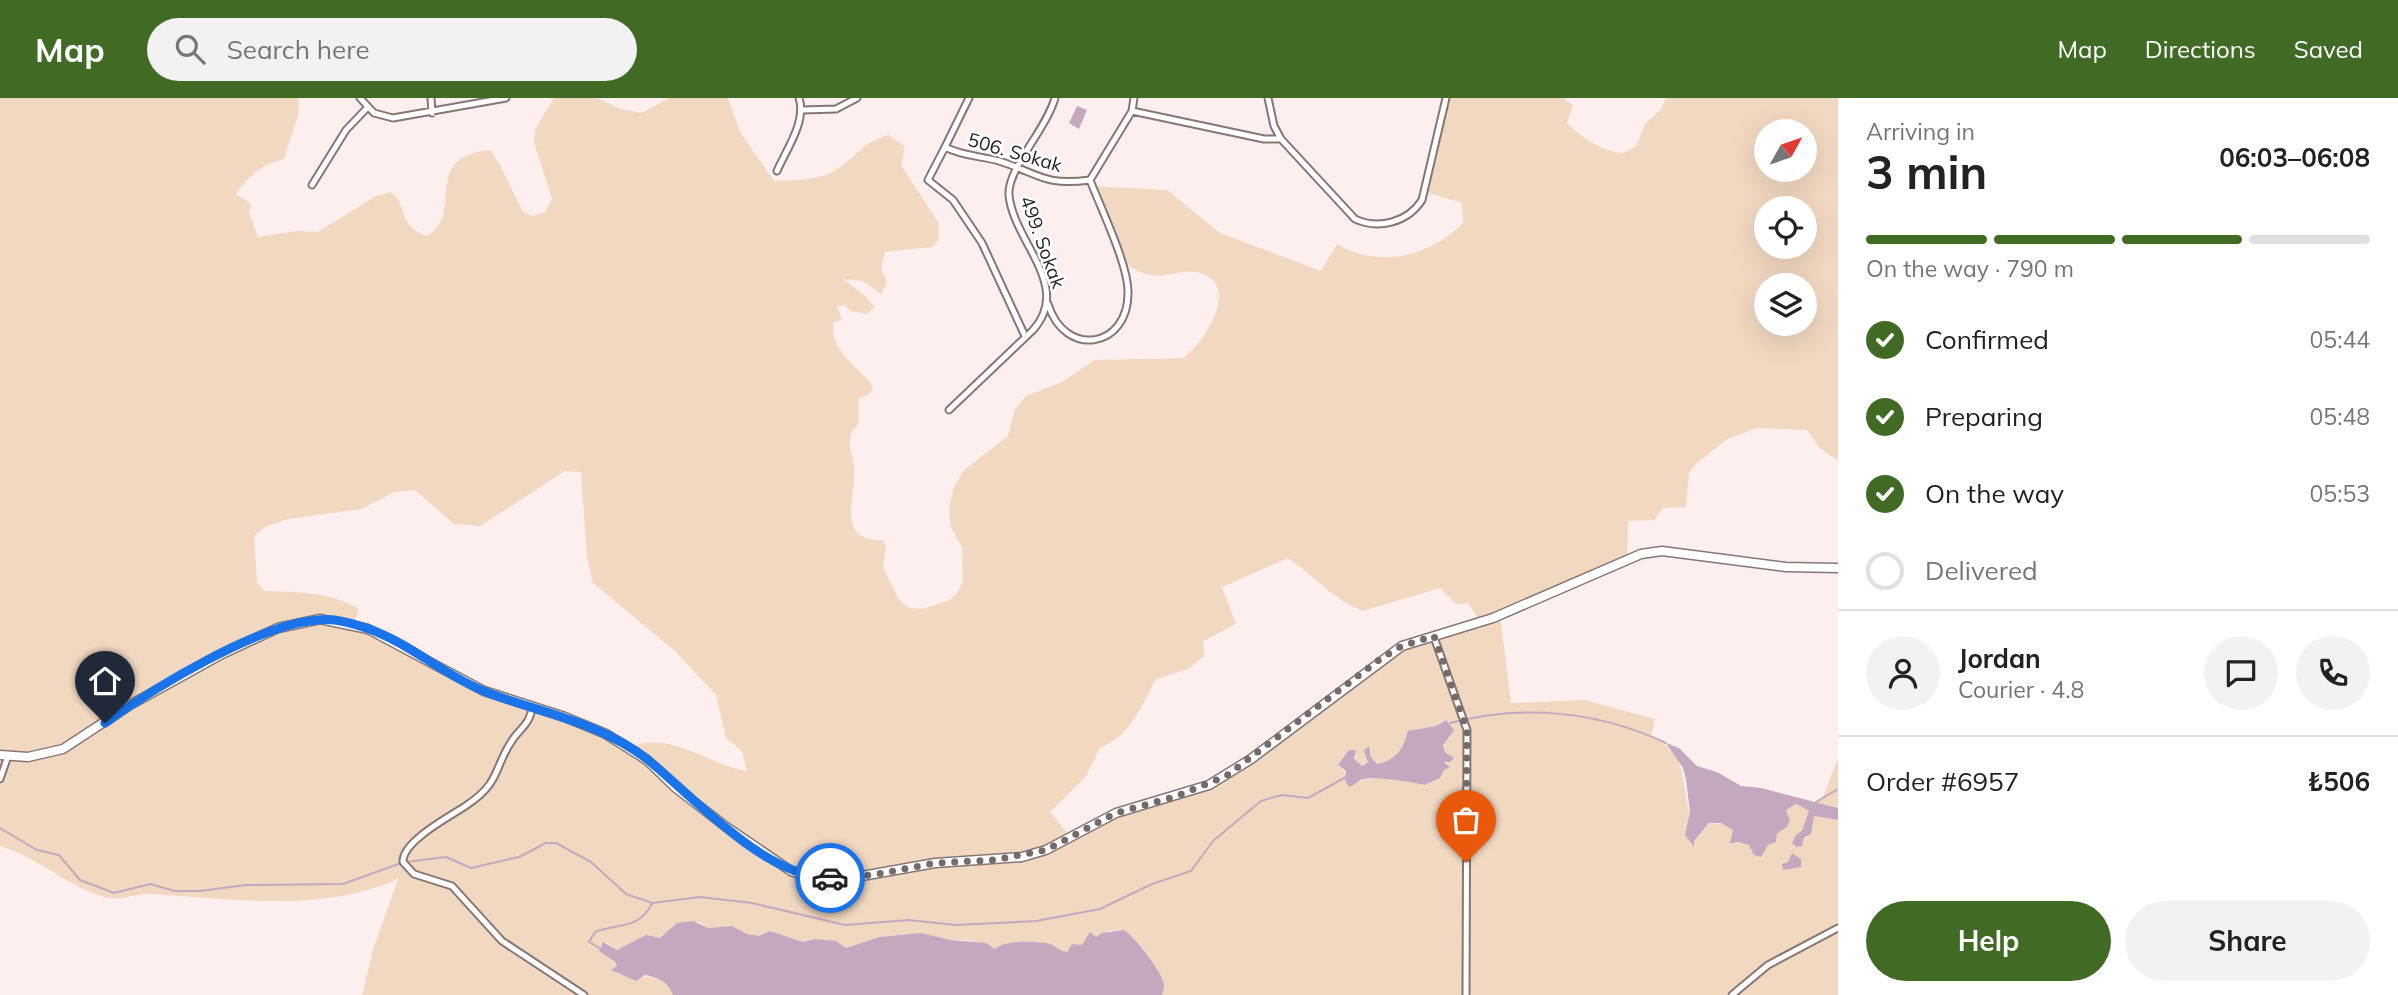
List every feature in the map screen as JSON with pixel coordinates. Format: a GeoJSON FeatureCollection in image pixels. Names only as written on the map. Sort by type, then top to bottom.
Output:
{"type":"FeatureCollection","features":[{"type":"Feature","properties":{"kind":"street"},"geometry":{"type":"LineString","coordinates":[[360,98],[367,108],[393,118],[506,98]]}},
{"type":"Feature","properties":{"kind":"street"},"geometry":{"type":"LineString","coordinates":[[430,98],[432,113]]}},
{"type":"Feature","properties":{"kind":"street"},"geometry":{"type":"LineString","coordinates":[[777,172],[803,110],[799,98]]}},
{"type":"Feature","properties":{"kind":"street"},"geometry":{"type":"LineString","coordinates":[[803,110],[835,109],[857,98]]}},
{"type":"Feature","properties":{"kind":"street","name":"506. Sokak"},"geometry":{"type":"LineString","coordinates":[[969,98],[945,147],[1015,167],[1052,183],[1090,180]]}},
{"type":"Feature","properties":{"kind":"street","name":"499. Sokak"},"geometry":{"type":"LineString","coordinates":[[949,410],[997,368],[1042,320],[1048,304],[1040,267],[1011,203],[1009,192],[1015,167],[1041,132],[1055,98]]}},
{"type":"Feature","properties":{"kind":"street"},"geometry":{"type":"LineString","coordinates":[[1048,304],[1058,324],[1080,341],[1102,339],[1116,326],[1125,310],[1128,292],[1125,274],[1090,180],[1132,111],[1134,98]]}},
{"type":"Feature","properties":{"kind":"street"},"geometry":{"type":"LineString","coordinates":[[1268,98],[1274,126],[1281,139],[1355,219],[1367,225],[1384,226],[1417,208],[1422,200],[1446,99]]}},
{"type":"Feature","properties":{"kind":"street"},"geometry":{"type":"LineString","coordinates":[[312,186],[346,130],[367,108]]}},
{"type":"Feature","properties":{"kind":"street"},"geometry":{"type":"LineString","coordinates":[[1132,111],[1264,139],[1281,139]]}},
{"type":"Feature","properties":{"kind":"street"},"geometry":{"type":"LineString","coordinates":[[945,147],[928,180],[953,200],[982,243],[1026,336]]}},
{"type":"Feature","properties":{"kind":"street"},"geometry":{"type":"LineString","coordinates":[[0,779],[4,755],[28,757],[63,749],[130,705],[222,654],[278,628],[320,619],[369,629],[484,691],[584,724],[630,748],[725,826],[791,871],[806,876],[845,879],[935,863],[1022,857],[1046,850],[1116,813],[1209,785],[1251,759],[1383,657],[1402,646],[1520,607],[1652,552],[1786,567],[1838,568]]}},
{"type":"Feature","properties":{"kind":"street"},"geometry":{"type":"LineString","coordinates":[[1434,636],[1462,709],[1467,730],[1466,995]]}},
{"type":"Feature","properties":{"kind":"street"},"geometry":{"type":"LineString","coordinates":[[532,707],[531,716],[513,738],[489,788],[418,839],[403,856],[403,862],[414,874],[452,886],[502,941],[584,995]]}},
{"type":"Feature","properties":{"kind":"street"},"geometry":{"type":"LineString","coordinates":[[1732,995],[1768,965],[1838,928]]}},
{"type":"Feature","properties":{"kind":"shaded area"},"geometry":{"type":"Polygon","coordinates":[[[0,98],[298,98],[299,112],[284,159],[257,172],[236,194],[251,204],[249,213],[258,237],[297,231],[318,232],[376,196],[391,192],[411,227],[427,236],[438,226],[443,214],[449,174],[456,163],[469,155],[490,150],[523,212],[533,216],[545,212],[552,199],[534,142],[535,130],[554,98],[597,98],[621,109],[642,113],[669,98],[728,98],[740,132],[774,181],[808,179],[832,172],[866,145],[889,135],[905,147],[901,165],[939,224],[938,241],[932,247],[885,252],[881,268],[887,283],[881,294],[863,281],[843,279],[875,307],[867,314],[851,311],[844,305],[837,307],[842,320],[834,322],[833,332],[840,350],[873,387],[868,395],[859,398],[858,422],[850,438],[854,465],[851,514],[853,525],[858,533],[867,539],[882,540],[886,546],[883,567],[899,600],[909,608],[922,609],[948,601],[957,593],[963,582],[962,548],[951,527],[949,508],[954,487],[963,471],[1008,436],[1015,409],[1026,396],[1062,382],[1095,360],[1184,358],[1200,341],[1214,316],[1219,291],[1214,281],[1203,274],[1146,274],[1122,260],[1110,236],[1092,186],[1167,190],[1220,233],[1321,271],[1337,244],[1370,256],[1403,256],[1435,244],[1463,223],[1462,203],[1426,192],[1446,98],[1563,98],[1573,105],[1567,123],[1600,147],[1624,153],[1637,145],[1644,125],[1661,109],[1666,98],[1838,98],[1838,461],[1820,448],[1807,430],[1757,428],[1727,439],[1689,473],[1686,507],[1663,508],[1654,520],[1628,521],[1627,561],[1500,615],[1511,703],[1585,700],[1655,719],[1651,736],[1668,747],[1681,769],[1689,813],[1686,830],[1694,841],[1710,823],[1725,824],[1733,830],[1731,845],[1738,842],[1749,845],[1754,855],[1761,857],[1768,845],[1776,842],[1777,832],[1787,827],[1789,817],[1786,810],[1796,804],[1809,811],[1803,841],[1811,834],[1814,816],[1838,820],[1838,995],[1162,995],[1160,979],[1150,959],[1123,930],[1108,931],[1096,937],[1093,934],[1082,945],[1070,946],[1067,952],[1058,951],[1052,945],[1023,943],[1008,944],[995,949],[968,940],[951,940],[921,933],[879,937],[846,948],[815,939],[803,942],[770,931],[759,936],[747,934],[732,926],[708,928],[699,922],[677,923],[661,938],[640,941],[617,950],[606,942],[600,946],[600,951],[617,965],[613,971],[621,975],[654,978],[667,986],[673,995],[362,995],[373,950],[398,879],[369,890],[308,900],[245,900],[151,894],[110,898],[77,886],[0,846],[0,98]],[[565,471],[480,526],[454,524],[415,490],[394,492],[362,509],[288,519],[265,527],[254,536],[257,582],[264,591],[313,594],[348,603],[359,609],[354,624],[484,691],[630,748],[659,742],[747,771],[742,751],[726,738],[716,695],[675,651],[593,583],[587,557],[581,472],[565,471]],[[1288,558],[1222,587],[1236,624],[1203,641],[1204,656],[1188,669],[1156,679],[1128,728],[1100,748],[1086,776],[1050,812],[1071,838],[1091,825],[1209,785],[1383,657],[1480,621],[1468,603],[1456,604],[1440,588],[1363,611],[1333,594],[1288,558]],[[1444,720],[1436,726],[1409,731],[1399,752],[1385,762],[1377,764],[1371,757],[1371,750],[1364,751],[1368,761],[1360,766],[1354,760],[1357,755],[1348,754],[1339,767],[1356,783],[1380,778],[1425,785],[1434,782],[1448,763],[1444,762],[1453,759],[1445,751],[1443,742],[1448,737],[1450,723],[1444,720]]]}},
{"type":"Feature","properties":{"kind":"shaded area"},"geometry":{"type":"Polygon","coordinates":[[[1077,106],[1087,110],[1079,129],[1069,123],[1077,106]]]}},
{"type":"Feature","properties":{"kind":"shaded area"},"geometry":{"type":"Polygon","coordinates":[[[1446,720],[1454,730],[1443,745],[1445,752],[1454,758],[1450,762],[1444,762],[1450,767],[1444,770],[1440,778],[1425,785],[1368,778],[1349,787],[1345,780],[1346,771],[1338,765],[1349,750],[1356,750],[1354,759],[1362,766],[1368,762],[1364,751],[1369,746],[1371,757],[1377,764],[1384,762],[1395,756],[1408,731],[1436,726],[1446,720]]]}},
{"type":"Feature","properties":{"kind":"shaded area"},"geometry":{"type":"Polygon","coordinates":[[[1666,743],[1679,748],[1697,766],[1717,772],[1741,786],[1761,788],[1838,808],[1838,820],[1814,816],[1811,834],[1804,838],[1802,846],[1797,847],[1792,843],[1802,831],[1809,811],[1796,804],[1786,810],[1790,820],[1787,827],[1777,833],[1776,842],[1768,845],[1761,857],[1754,855],[1749,845],[1738,842],[1730,844],[1733,830],[1721,823],[1709,823],[1694,841],[1694,847],[1685,835],[1690,812],[1686,779],[1683,768],[1666,743]]]}},
{"type":"Feature","properties":{"kind":"shaded area"},"geometry":{"type":"Polygon","coordinates":[[[1838,758],[1838,808],[1816,802],[1824,795],[1838,758]]]}},
{"type":"Feature","properties":{"kind":"shaded area"},"geometry":{"type":"Polygon","coordinates":[[[1792,853],[1801,859],[1801,867],[1783,870],[1782,864],[1788,862],[1792,853]]]}},
{"type":"Feature","properties":{"kind":"shaded area"},"geometry":{"type":"Polygon","coordinates":[[[693,921],[708,928],[732,926],[747,934],[759,936],[770,931],[803,942],[815,939],[836,941],[846,948],[879,937],[921,933],[951,940],[986,943],[995,949],[1012,943],[1034,942],[1049,944],[1067,952],[1072,944],[1082,945],[1090,932],[1096,937],[1102,933],[1123,930],[1146,954],[1158,971],[1164,987],[1162,995],[673,995],[668,986],[658,979],[645,975],[636,981],[611,970],[617,966],[615,962],[599,951],[603,942],[617,950],[646,935],[660,938],[677,923],[693,921]]]}},
{"type":"Feature","properties":{"kind":"waterway"},"geometry":{"type":"LineString","coordinates":[[1450,723],[1505,714],[1560,714],[1614,724],[1666,743]]}},
{"type":"Feature","properties":{"kind":"waterway"},"geometry":{"type":"LineString","coordinates":[[406,862],[446,857],[471,868],[519,857],[546,843],[556,843],[591,862],[626,894],[652,903],[700,897],[752,903],[845,925],[909,920],[955,925],[1036,921],[1100,909],[1152,884],[1191,871],[1213,841],[1261,801],[1281,795],[1308,798],[1346,777]]}},
{"type":"Feature","properties":{"kind":"waterway"},"geometry":{"type":"LineString","coordinates":[[1816,802],[1838,789]]}},
{"type":"Feature","properties":{"kind":"waterway"},"geometry":{"type":"LineString","coordinates":[[0,828],[37,850],[59,855],[80,880],[114,893],[150,884],[175,891],[200,891],[246,885],[343,884],[401,863]]}},
{"type":"Feature","properties":{"kind":"waterway"},"geometry":{"type":"LineString","coordinates":[[601,949],[589,942],[595,932],[634,922],[652,904]]}},
{"type":"Feature","properties":{"kind":"way so far"},"geometry":{"type":"LineString","coordinates":[[830,878],[873,875],[935,863],[1022,857],[1046,850],[1116,813],[1209,785],[1251,759],[1383,657],[1402,646],[1434,636],[1462,709],[1467,730],[1469,745],[1466,862]]}},
{"type":"Feature","properties":{"kind":"route"},"geometry":{"type":"LineString","coordinates":[[105,723],[168,683],[278,628],[320,619],[350,624],[388,638],[484,691],[565,716],[607,734],[648,760],[676,788],[725,826],[791,871],[806,876],[830,878]]}}]}
